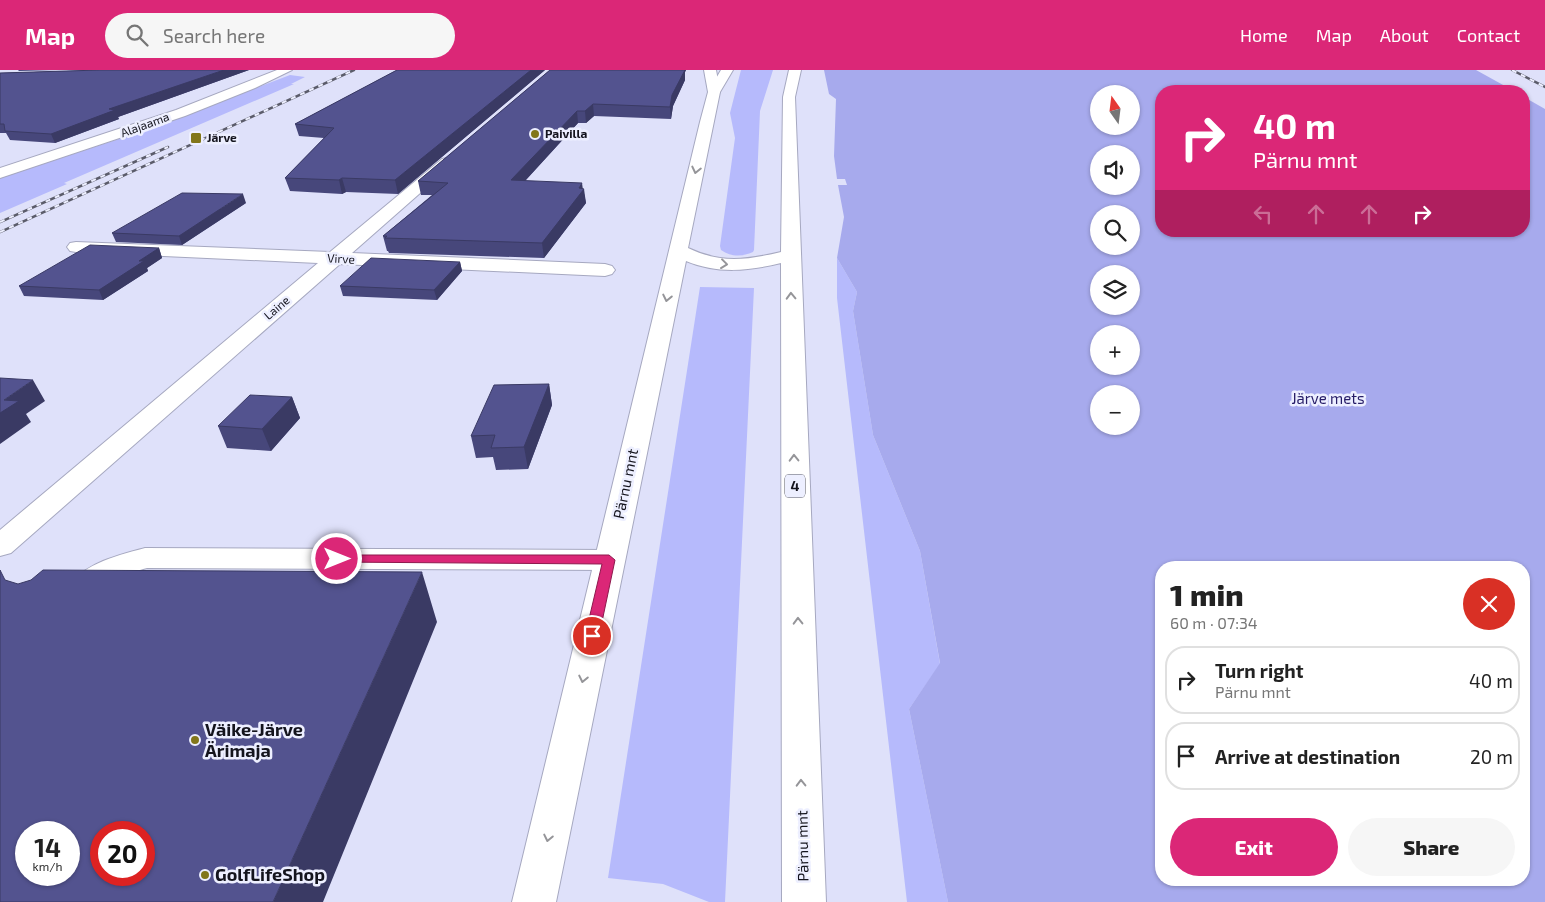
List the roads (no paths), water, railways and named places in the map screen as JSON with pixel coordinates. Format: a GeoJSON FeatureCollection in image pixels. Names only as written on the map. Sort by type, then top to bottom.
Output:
{"type":"FeatureCollection","features":[{"type":"Feature","properties":{"kind":"main road","name":"Alajaama"},"geometry":{"type":"LineString","coordinates":[[0,173],[122,134],[250,86],[286,70]]}},
{"type":"Feature","properties":{"kind":"main road"},"geometry":{"type":"LineString","coordinates":[[710,70],[714,92]]}},
{"type":"Feature","properties":{"kind":"main road","name":"Pärnu mnt"},"geometry":{"type":"LineString","coordinates":[[534,902],[714,92],[727,70]]}},
{"type":"Feature","properties":{"kind":"main road","name":"Pärnu mnt"},"geometry":{"type":"LineString","coordinates":[[795,70],[789,97],[804,902]]}},
{"type":"Feature","properties":{"kind":"main road","name":"Laine"},"geometry":{"type":"LineString","coordinates":[[0,546],[88,473],[464,148]]}},
{"type":"Feature","properties":{"kind":"main road"},"geometry":{"type":"LineString","coordinates":[[16,154],[44,158]]}},
{"type":"Feature","properties":{"kind":"main road","name":"Virve"},"geometry":{"type":"LineString","coordinates":[[76,247],[605,270]]}},
{"type":"Feature","properties":{"kind":"main road"},"geometry":{"type":"LineString","coordinates":[[678,250],[704,262],[734,265],[760,263],[791,255]]}},
{"type":"Feature","properties":{"kind":"main road"},"geometry":{"type":"LineString","coordinates":[[57,614],[104,571],[145,558],[609,560]]}},
{"type":"Feature","properties":{"kind":"railway"},"geometry":{"type":"LineString","coordinates":[[0,232],[354,70]]}},
{"type":"Feature","properties":{"kind":"railway"},"geometry":{"type":"LineString","coordinates":[[1512,70],[1545,87]]}},
{"type":"Feature","properties":{"kind":"railway"},"geometry":{"type":"LineString","coordinates":[[0,222],[168,147]]}},
{"type":"Feature","properties":{"kind":"place","name":"Paivilla"},"geometry":{"type":"Point","coordinates":[535,134]}},
{"type":"Feature","properties":{"kind":"place","name":"Järve"},"geometry":{"type":"Point","coordinates":[196,138]}},
{"type":"Feature","properties":{"kind":"place","name":"Väike-Järve Ärimaja"},"geometry":{"type":"Point","coordinates":[195,740]}},
{"type":"Feature","properties":{"kind":"place","name":"GolfLifeShop"},"geometry":{"type":"Point","coordinates":[205,875]}},
{"type":"Feature","properties":{"kind":"park label","name":"Järve mets"},"geometry":{"type":"Point","coordinates":[1328,399]}}]}
